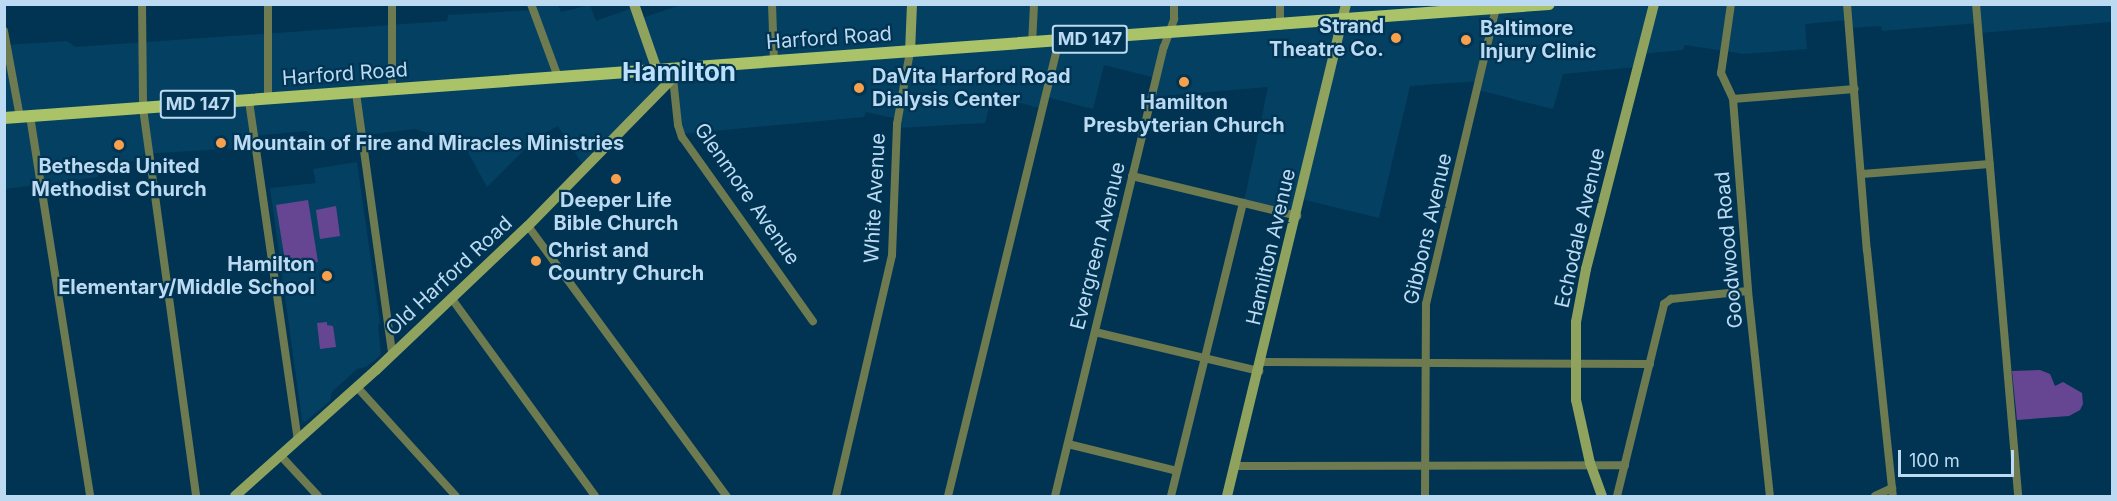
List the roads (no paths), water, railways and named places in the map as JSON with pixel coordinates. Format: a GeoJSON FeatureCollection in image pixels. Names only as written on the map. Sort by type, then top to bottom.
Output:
{"type":"FeatureCollection","features":[{"type":"Feature","properties":{"kind":"main road","name":"Harford Road"},"geometry":{"type":"LineString","coordinates":[[4,118],[657,70],[674,73],[774,62],[1280,26],[1549,4]]}},
{"type":"Feature","properties":{"kind":"street"},"geometry":{"type":"LineString","coordinates":[[142,4],[143,108],[196,496]]}},
{"type":"Feature","properties":{"kind":"street"},"geometry":{"type":"LineString","coordinates":[[268,4],[268,99]]}},
{"type":"Feature","properties":{"kind":"street"},"geometry":{"type":"LineString","coordinates":[[392,4],[392,90]]}},
{"type":"Feature","properties":{"kind":"street"},"geometry":{"type":"LineString","coordinates":[[531,4],[558,77]]}},
{"type":"Feature","properties":{"kind":"street"},"geometry":{"type":"LineString","coordinates":[[634,4],[657,70]]}},
{"type":"Feature","properties":{"kind":"street"},"geometry":{"type":"LineString","coordinates":[[772,4],[774,62]]}},
{"type":"Feature","properties":{"kind":"street","name":"White Avenue"},"geometry":{"type":"LineString","coordinates":[[836,496],[892,255],[897,124],[910,52],[912,4]]}},
{"type":"Feature","properties":{"kind":"street"},"geometry":{"type":"LineString","coordinates":[[1032,44],[1034,4]]}},
{"type":"Feature","properties":{"kind":"street","name":"Evergreen Avenue"},"geometry":{"type":"LineString","coordinates":[[1054,496],[1132,176],[1174,19],[1174,4]]}},
{"type":"Feature","properties":{"kind":"street"},"geometry":{"type":"LineString","coordinates":[[1280,4],[1280,26]]}},
{"type":"Feature","properties":{"kind":"street","name":"Hamilton Avenue"},"geometry":{"type":"LineString","coordinates":[[1227,496],[1297,216],[1346,4]]}},
{"type":"Feature","properties":{"kind":"street","name":"Echodale Avenue"},"geometry":{"type":"LineString","coordinates":[[1602,496],[1590,463],[1576,400],[1576,322],[1586,269],[1654,4]]}},
{"type":"Feature","properties":{"kind":"street","name":"Goodwood Road"},"geometry":{"type":"LineString","coordinates":[[1731,4],[1721,73],[1733,99],[1748,291],[1770,496]]}},
{"type":"Feature","properties":{"kind":"street"},"geometry":{"type":"LineString","coordinates":[[1847,4],[1893,492],[1875,496]]}},
{"type":"Feature","properties":{"kind":"street"},"geometry":{"type":"LineString","coordinates":[[1976,4],[2018,496]]}},
{"type":"Feature","properties":{"kind":"street","name":"Gibbons Avenue"},"geometry":{"type":"LineString","coordinates":[[1425,496],[1426,304],[1481,82],[1496,9]]}},
{"type":"Feature","properties":{"kind":"street"},"geometry":{"type":"LineString","coordinates":[[4,30],[25,117],[90,496]]}},
{"type":"Feature","properties":{"kind":"street"},"geometry":{"type":"LineString","coordinates":[[948,496],[1059,42]]}},
{"type":"Feature","properties":{"kind":"street","name":"Old Harford Road"},"geometry":{"type":"LineString","coordinates":[[235,496],[452,300],[528,226],[674,73]]}},
{"type":"Feature","properties":{"kind":"street","name":"Glenmore Avenue"},"geometry":{"type":"LineString","coordinates":[[674,73],[678,125],[682,137],[813,321]]}},
{"type":"Feature","properties":{"kind":"street"},"geometry":{"type":"LineString","coordinates":[[1733,99],[1855,89]]}},
{"type":"Feature","properties":{"kind":"street"},"geometry":{"type":"LineString","coordinates":[[356,93],[392,354]]}},
{"type":"Feature","properties":{"kind":"street"},"geometry":{"type":"LineString","coordinates":[[249,101],[298,439]]}},
{"type":"Feature","properties":{"kind":"street"},"geometry":{"type":"LineString","coordinates":[[1862,174],[1990,164]]}},
{"type":"Feature","properties":{"kind":"street"},"geometry":{"type":"LineString","coordinates":[[1132,176],[1297,216]]}},
{"type":"Feature","properties":{"kind":"street"},"geometry":{"type":"LineString","coordinates":[[1171,496],[1243,203]]}},
{"type":"Feature","properties":{"kind":"street"},"geometry":{"type":"LineString","coordinates":[[528,226],[726,496]]}},
{"type":"Feature","properties":{"kind":"street"},"geometry":{"type":"LineString","coordinates":[[1617,496],[1667,300],[1748,291]]}},
{"type":"Feature","properties":{"kind":"street"},"geometry":{"type":"LineString","coordinates":[[452,300],[595,496]]}},
{"type":"Feature","properties":{"kind":"street"},"geometry":{"type":"LineString","coordinates":[[1095,332],[1205,358],[1260,367],[1575,361],[1650,364]]}},
{"type":"Feature","properties":{"kind":"street"},"geometry":{"type":"LineString","coordinates":[[357,387],[456,496]]}},
{"type":"Feature","properties":{"kind":"street"},"geometry":{"type":"LineString","coordinates":[[1068,444],[1177,471]]}},
{"type":"Feature","properties":{"kind":"street"},"geometry":{"type":"LineString","coordinates":[[280,455],[318,496]]}},
{"type":"Feature","properties":{"kind":"street"},"geometry":{"type":"LineString","coordinates":[[1235,466],[1590,463],[1625,465]]}},
{"type":"Feature","properties":{"kind":"place","name":"Strand Theatre Co."},"geometry":{"type":"Point","coordinates":[1396,38]}},
{"type":"Feature","properties":{"kind":"place","name":"Baltimore Injury Clinic"},"geometry":{"type":"Point","coordinates":[1466,40]}},
{"type":"Feature","properties":{"kind":"place","name":"Hamilton Presbyterian Church"},"geometry":{"type":"Point","coordinates":[1184,82]}},
{"type":"Feature","properties":{"kind":"place","name":"DaVita Harford Road Dialysis Center"},"geometry":{"type":"Point","coordinates":[859,88]}},
{"type":"Feature","properties":{"kind":"place","name":"Mountain of Fire and Miracles Ministries"},"geometry":{"type":"Point","coordinates":[221,143]}},
{"type":"Feature","properties":{"kind":"place","name":"Bethesda United Methodist Church"},"geometry":{"type":"Point","coordinates":[119,145]}},
{"type":"Feature","properties":{"kind":"place","name":"Deeper Life Bible Church"},"geometry":{"type":"Point","coordinates":[616,179]}},
{"type":"Feature","properties":{"kind":"place","name":"Christ and Country Church"},"geometry":{"type":"Point","coordinates":[536,261]}},
{"type":"Feature","properties":{"kind":"place","name":"Hamilton Elementary/Middle School"},"geometry":{"type":"Point","coordinates":[327,276]}},
{"type":"Feature","properties":{"kind":"district","name":"Hamilton"},"geometry":{"type":"Point","coordinates":[679,72]}}]}
